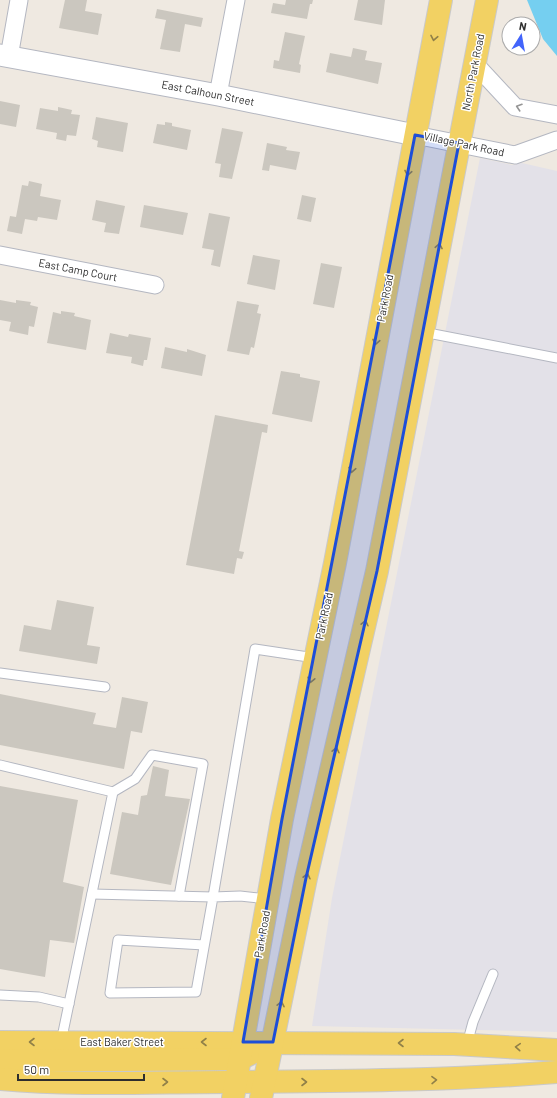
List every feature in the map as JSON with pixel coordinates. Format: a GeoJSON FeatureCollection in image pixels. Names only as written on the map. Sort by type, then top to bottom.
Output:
{"type":"FeatureCollection","features":[{"type":"Feature","properties":{"kind":"main road"},"geometry":{"type":"LineString","coordinates":[[415,135],[441,0]]}},
{"type":"Feature","properties":{"kind":"main road","name":"North Park Road"},"geometry":{"type":"LineString","coordinates":[[459,143],[487,0]]}},
{"type":"Feature","properties":{"kind":"main road","name":"Park Road"},"geometry":{"type":"LineString","coordinates":[[235,1090],[282,819],[315,658],[415,135]]}},
{"type":"Feature","properties":{"kind":"main road"},"geometry":{"type":"LineString","coordinates":[[263,1090],[306,878],[377,571],[459,143]]}},
{"type":"Feature","properties":{"kind":"main road","name":"East Baker Street"},"geometry":{"type":"LineString","coordinates":[[0,1042],[61,1042],[242,1050]]}},
{"type":"Feature","properties":{"kind":"main road"},"geometry":{"type":"LineString","coordinates":[[0,1061],[242,1050],[273,1042],[467,1044],[557,1050]]}},
{"type":"Feature","properties":{"kind":"main road"},"geometry":{"type":"LineString","coordinates":[[0,1078],[235,1090],[263,1090],[468,1079],[557,1072]]}},
{"type":"Feature","properties":{"kind":"street"},"geometry":{"type":"LineString","coordinates":[[4,56],[19,0]]}},
{"type":"Feature","properties":{"kind":"street"},"geometry":{"type":"LineString","coordinates":[[218,94],[236,0]]}},
{"type":"Feature","properties":{"kind":"street","name":"East Calhoun Street"},"geometry":{"type":"LineString","coordinates":[[4,56],[218,94],[415,135]]}},
{"type":"Feature","properties":{"kind":"street"},"geometry":{"type":"LineString","coordinates":[[474,64],[514,107],[557,115]]}},
{"type":"Feature","properties":{"kind":"street","name":"Village Park Road"},"geometry":{"type":"LineString","coordinates":[[415,135],[514,155],[557,140]]}},
{"type":"Feature","properties":{"kind":"street","name":"East Camp Court"},"geometry":{"type":"LineString","coordinates":[[0,255],[155,285]]}},
{"type":"Feature","properties":{"kind":"lane"},"geometry":{"type":"LineString","coordinates":[[423,332],[557,358]]}},
{"type":"Feature","properties":{"kind":"lane"},"geometry":{"type":"LineString","coordinates":[[204,945],[118,940],[110,993],[196,992],[255,649],[315,658]]}},
{"type":"Feature","properties":{"kind":"lane"},"geometry":{"type":"LineString","coordinates":[[0,673],[105,687]]}},
{"type":"Feature","properties":{"kind":"lane"},"geometry":{"type":"LineString","coordinates":[[0,765],[113,792],[135,779],[152,754],[203,764],[179,896]]}},
{"type":"Feature","properties":{"kind":"lane"},"geometry":{"type":"LineString","coordinates":[[61,1042],[113,792]]}},
{"type":"Feature","properties":{"kind":"lane"},"geometry":{"type":"LineString","coordinates":[[92,894],[240,896],[268,899]]}},
{"type":"Feature","properties":{"kind":"lane"},"geometry":{"type":"LineString","coordinates":[[467,1044],[473,1022],[493,974]]}},
{"type":"Feature","properties":{"kind":"lane"},"geometry":{"type":"LineString","coordinates":[[0,995],[39,998],[69,1004]]}},
{"type":"Feature","properties":{"kind":"highlighted area"},"geometry":{"type":"Polygon","coordinates":[[[415,135],[459,143],[377,571],[306,878],[273,1042],[243,1042],[282,819],[415,135]]]}},
{"type":"Feature","properties":{"kind":"shaded area"},"geometry":{"type":"Polygon","coordinates":[[[480,158],[512,165],[522,163],[557,171],[557,1032],[312,1026],[332,898],[480,158]]]}},
{"type":"Feature","properties":{"kind":"water"},"geometry":{"type":"Polygon","coordinates":[[[527,0],[557,0],[557,56],[543,39],[541,34],[541,16],[534,16],[527,0]]]}},
{"type":"Feature","properties":{"kind":"building"},"geometry":{"type":"Polygon","coordinates":[[[65,0],[87,0],[85,11],[102,14],[98,35],[59,28],[65,0]]]}},
{"type":"Feature","properties":{"kind":"building"},"geometry":{"type":"Polygon","coordinates":[[[286,0],[313,0],[312,4],[310,4],[307,19],[271,13],[273,3],[285,5],[286,0]]]}},
{"type":"Feature","properties":{"kind":"building"},"geometry":{"type":"Polygon","coordinates":[[[358,0],[385,0],[382,25],[354,20],[358,0]]]}},
{"type":"Feature","properties":{"kind":"building"},"geometry":{"type":"Polygon","coordinates":[[[157,9],[203,18],[201,27],[185,24],[180,52],[160,49],[166,20],[155,18],[157,9]]]}},
{"type":"Feature","properties":{"kind":"building"},"geometry":{"type":"Polygon","coordinates":[[[285,32],[305,36],[299,64],[301,65],[300,73],[273,68],[274,60],[279,61],[285,32]]]}},
{"type":"Feature","properties":{"kind":"building"},"geometry":{"type":"Polygon","coordinates":[[[353,48],[367,51],[365,60],[382,63],[378,84],[326,72],[330,53],[351,57],[353,48]]]}},
{"type":"Feature","properties":{"kind":"building"},"geometry":{"type":"Polygon","coordinates":[[[0,101],[20,105],[16,127],[0,124],[0,101]]]}},
{"type":"Feature","properties":{"kind":"building"},"geometry":{"type":"Polygon","coordinates":[[[58,107],[72,110],[71,114],[80,115],[76,136],[67,135],[66,141],[56,139],[57,133],[36,129],[40,108],[58,111],[58,107]]]}},
{"type":"Feature","properties":{"kind":"building"},"geometry":{"type":"Polygon","coordinates":[[[96,117],[128,123],[123,152],[97,147],[98,141],[92,139],[96,117]]]}},
{"type":"Feature","properties":{"kind":"building"},"geometry":{"type":"Polygon","coordinates":[[[165,122],[172,123],[172,126],[191,130],[187,150],[153,143],[157,124],[165,125],[165,122]]]}},
{"type":"Feature","properties":{"kind":"building"},"geometry":{"type":"Polygon","coordinates":[[[222,128],[243,132],[232,179],[219,177],[221,164],[215,163],[222,128]]]}},
{"type":"Feature","properties":{"kind":"building"},"geometry":{"type":"Polygon","coordinates":[[[267,143],[287,147],[286,150],[300,152],[296,170],[270,165],[269,171],[262,170],[267,143]]]}},
{"type":"Feature","properties":{"kind":"building"},"geometry":{"type":"Polygon","coordinates":[[[29,181],[42,184],[40,196],[61,200],[57,220],[38,217],[37,221],[25,219],[22,234],[7,231],[10,216],[16,217],[22,185],[28,186],[29,181]]]}},
{"type":"Feature","properties":{"kind":"building"},"geometry":{"type":"Polygon","coordinates":[[[302,195],[316,198],[311,222],[297,219],[302,195]]]}},
{"type":"Feature","properties":{"kind":"building"},"geometry":{"type":"Polygon","coordinates":[[[96,200],[125,206],[119,234],[104,232],[106,223],[92,220],[96,200]]]}},
{"type":"Feature","properties":{"kind":"building"},"geometry":{"type":"Polygon","coordinates":[[[144,205],[188,213],[183,235],[140,227],[144,205]]]}},
{"type":"Feature","properties":{"kind":"building"},"geometry":{"type":"Polygon","coordinates":[[[209,213],[230,217],[220,267],[211,265],[214,250],[202,248],[209,213]]]}},
{"type":"Feature","properties":{"kind":"building"},"geometry":{"type":"Polygon","coordinates":[[[253,255],[280,260],[275,290],[247,284],[253,255]]]}},
{"type":"Feature","properties":{"kind":"building"},"geometry":{"type":"Polygon","coordinates":[[[321,263],[342,267],[334,308],[313,304],[321,263]]]}},
{"type":"Feature","properties":{"kind":"building"},"geometry":{"type":"Polygon","coordinates":[[[0,300],[16,303],[16,300],[31,302],[30,305],[38,307],[34,327],[29,326],[28,335],[9,331],[11,322],[0,320],[0,300]]]}},
{"type":"Feature","properties":{"kind":"building"},"geometry":{"type":"Polygon","coordinates":[[[237,301],[259,305],[257,313],[261,314],[254,348],[251,347],[249,355],[227,351],[237,301]]]}},
{"type":"Feature","properties":{"kind":"building"},"geometry":{"type":"Polygon","coordinates":[[[61,311],[75,313],[74,316],[91,320],[86,350],[47,343],[53,312],[61,314],[61,311]]]}},
{"type":"Feature","properties":{"kind":"building"},"geometry":{"type":"Polygon","coordinates":[[[110,333],[128,337],[129,334],[151,338],[147,360],[144,360],[143,366],[131,363],[132,357],[106,353],[110,333]]]}},
{"type":"Feature","properties":{"kind":"building"},"geometry":{"type":"Polygon","coordinates":[[[165,347],[187,352],[187,349],[206,355],[202,376],[161,368],[165,347]]]}},
{"type":"Feature","properties":{"kind":"building"},"geometry":{"type":"Polygon","coordinates":[[[281,371],[300,374],[300,377],[320,381],[312,422],[272,414],[281,371]]]}},
{"type":"Feature","properties":{"kind":"building"},"geometry":{"type":"Polygon","coordinates":[[[215,415],[268,425],[267,433],[262,432],[239,551],[244,552],[242,559],[237,558],[234,574],[186,565],[215,415]]]}},
{"type":"Feature","properties":{"kind":"building"},"geometry":{"type":"Polygon","coordinates":[[[57,600],[94,607],[87,645],[100,647],[97,664],[19,651],[24,625],[51,630],[57,600]]]}},
{"type":"Feature","properties":{"kind":"building"},"geometry":{"type":"Polygon","coordinates":[[[0,694],[96,713],[93,724],[116,728],[122,697],[148,702],[142,733],[131,731],[124,769],[0,745],[0,694]]]}},
{"type":"Feature","properties":{"kind":"building"},"geometry":{"type":"Polygon","coordinates":[[[153,766],[169,770],[165,796],[190,799],[171,885],[110,874],[122,812],[138,815],[141,796],[147,795],[153,766]]]}},
{"type":"Feature","properties":{"kind":"building"},"geometry":{"type":"Polygon","coordinates":[[[0,786],[78,800],[63,882],[84,887],[74,943],[50,940],[45,977],[0,969],[0,786]]]}}]}
